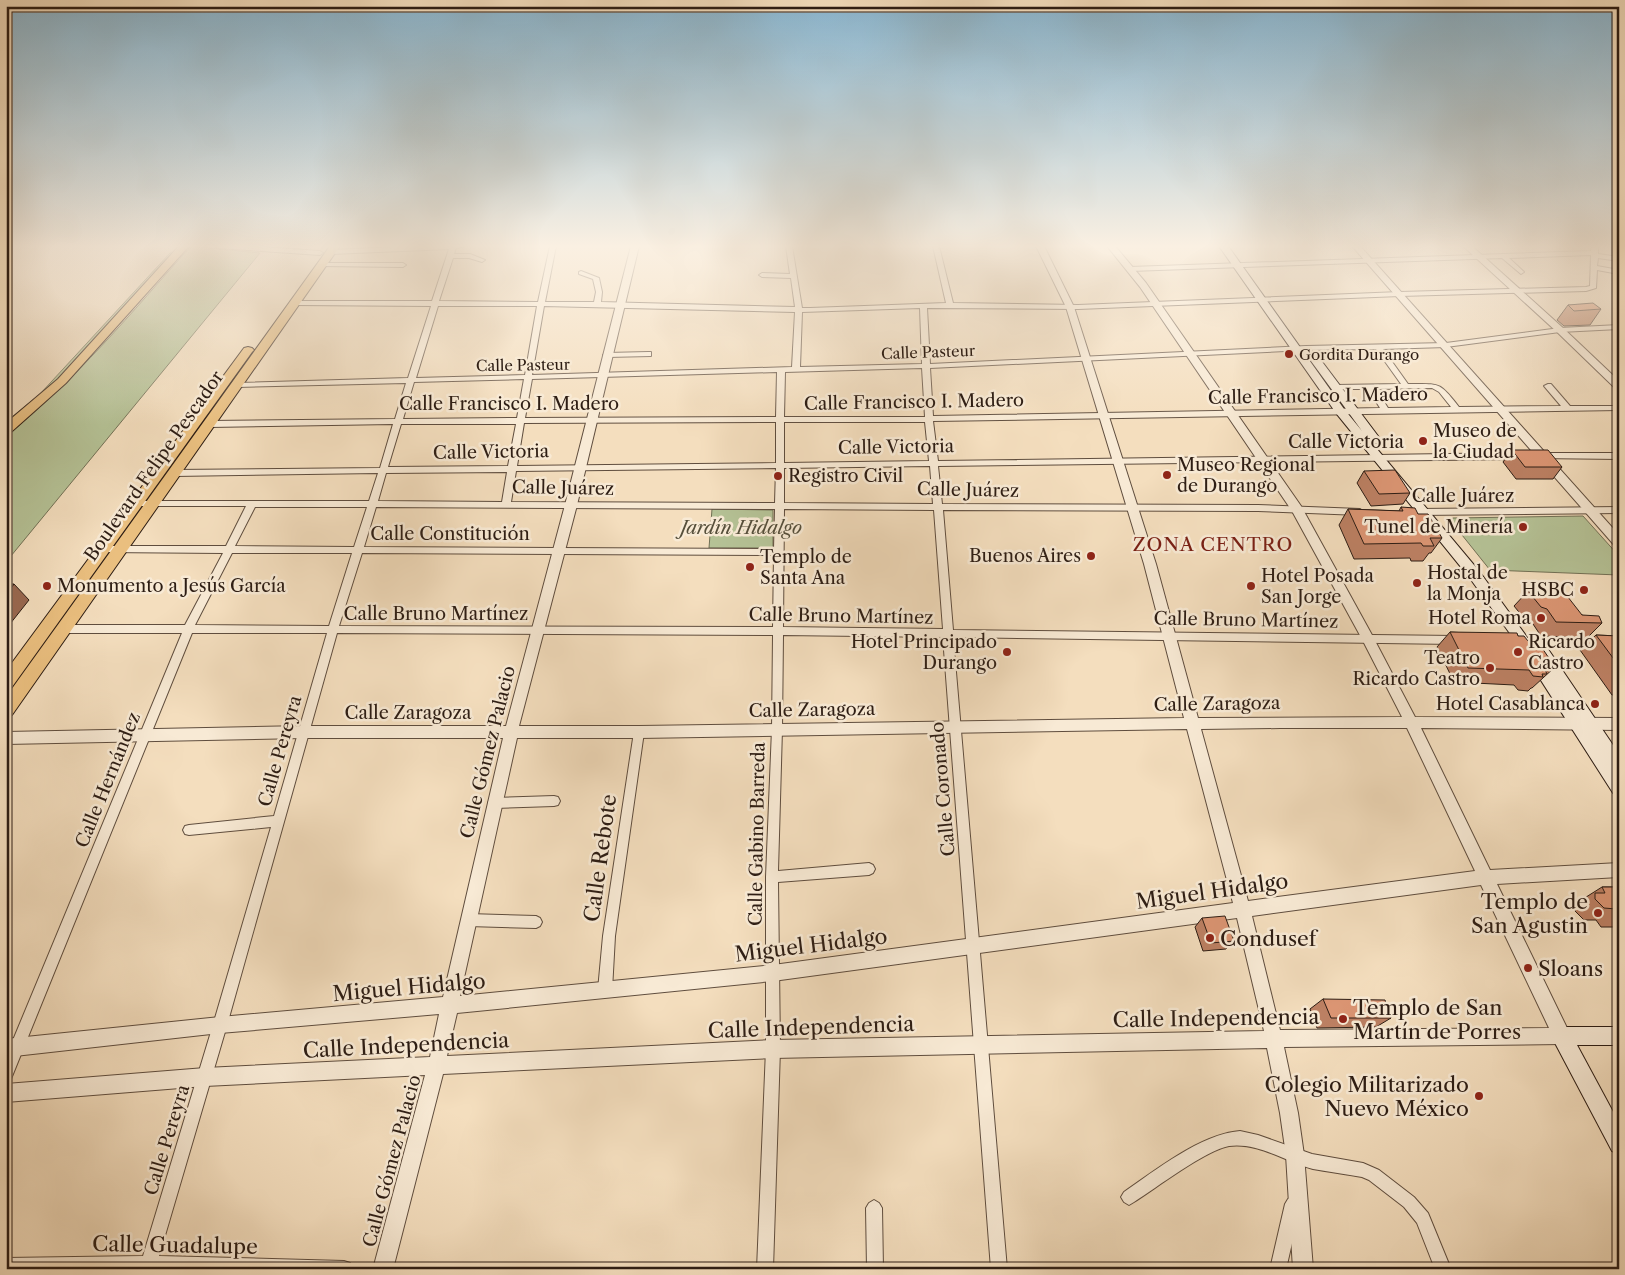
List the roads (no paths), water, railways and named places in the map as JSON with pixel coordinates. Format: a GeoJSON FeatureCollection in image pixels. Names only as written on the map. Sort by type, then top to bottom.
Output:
{"type":"FeatureCollection","features":[{"type":"Feature","properties":{"kind":"main road"},"geometry":{"type":"LineString","coordinates":[[6,419],[48,382],[119,306]]}},
{"type":"Feature","properties":{"kind":"main road"},"geometry":{"type":"LineString","coordinates":[[6,430],[62,381],[130,306]]}},
{"type":"Feature","properties":{"kind":"main road","name":"Boulevard Felipe Pescador"},"geometry":{"type":"LineString","coordinates":[[6,683],[211,402],[287,306]]}},
{"type":"Feature","properties":{"kind":"main road","name":"Boulevard Felipe Pescador"},"geometry":{"type":"LineString","coordinates":[[6,710],[237,385],[288,306]]}},
{"type":"Feature","properties":{"kind":"main road"},"geometry":{"type":"LineString","coordinates":[[1270,306],[1301,348],[1340,411],[1384,458],[1428,512],[1484,573],[1525,642],[1619,767]]}},
{"type":"Feature","properties":{"kind":"main road"},"geometry":{"type":"LineString","coordinates":[[1301,348],[1336,387],[1384,458]]}},
{"type":"Feature","properties":{"kind":"main road"},"geometry":{"type":"LineString","coordinates":[[209,424],[204,418],[211,402]]}},
{"type":"Feature","properties":{"kind":"main road"},"geometry":{"type":"LineString","coordinates":[[58,611],[56,625],[63,629]]}},
{"type":"Feature","properties":{"kind":"main road"},"geometry":{"type":"LineString","coordinates":[[1585,724],[1619,788]]}},
{"type":"Feature","properties":{"kind":"main road"},"geometry":{"type":"LineString","coordinates":[[1562,1036],[1619,1144]]}},
{"type":"Feature","properties":{"kind":"main road","name":"Calle Independencia"},"geometry":{"type":"LineString","coordinates":[[1562,1036],[1619,1036]]}},
{"type":"Feature","properties":{"kind":"street","name":"Calle Pereyra"},"geometry":{"type":"LineString","coordinates":[[147,1266],[205,1077],[333,630],[434,306]]}},
{"type":"Feature","properties":{"kind":"street"},"geometry":{"type":"LineString","coordinates":[[506,504],[541,306]]}},
{"type":"Feature","properties":{"kind":"street","name":"Calle Gómez Palacio"},"geometry":{"type":"LineString","coordinates":[[383,1269],[436,1067],[511,732],[571,505],[620,306]]}},
{"type":"Feature","properties":{"kind":"street"},"geometry":{"type":"LineString","coordinates":[[665,306],[799,310],[944,306]]}},
{"type":"Feature","properties":{"kind":"street"},"geometry":{"type":"LineString","coordinates":[[796,370],[798,306]]}},
{"type":"Feature","properties":{"kind":"street"},"geometry":{"type":"LineString","coordinates":[[980,306],[1113,306]]}},
{"type":"Feature","properties":{"kind":"street"},"geometry":{"type":"LineString","coordinates":[[1157,306],[1297,509],[1368,638],[1411,722],[1562,1036]]}},
{"type":"Feature","properties":{"kind":"street"},"geometry":{"type":"LineString","coordinates":[[1410,306],[1619,543]]}},
{"type":"Feature","properties":{"kind":"street"},"geometry":{"type":"LineString","coordinates":[[1531,306],[1560,330],[1619,387]]}},
{"type":"Feature","properties":{"kind":"street","name":"Calle Coronado"},"geometry":{"type":"LineString","coordinates":[[924,307],[929,419],[938,506],[999,1269]]}},
{"type":"Feature","properties":{"kind":"street"},"geometry":{"type":"LineString","coordinates":[[1070,307],[1150,564],[1191,724],[1242,908],[1274,1039],[1290,1113],[1303,1269]]}},
{"type":"Feature","properties":{"kind":"street","name":"Calle Pasteur"},"geometry":{"type":"LineString","coordinates":[[237,385],[926,366],[1088,360],[1301,348],[1446,346],[1560,330],[1619,327]]}},
{"type":"Feature","properties":{"kind":"street"},"geometry":{"type":"LineString","coordinates":[[1378,347],[1406,386]]}},
{"type":"Feature","properties":{"kind":"street"},"geometry":{"type":"LineString","coordinates":[[607,354],[648,354]]}},
{"type":"Feature","properties":{"kind":"street","name":"Calle Gabino Barreda"},"geometry":{"type":"LineString","coordinates":[[765,1269],[773,1049],[772,876],[779,631],[781,370]]}},
{"type":"Feature","properties":{"kind":"street"},"geometry":{"type":"LineString","coordinates":[[1336,387],[1428,385],[1439,387],[1458,411]]}},
{"type":"Feature","properties":{"kind":"street"},"geometry":{"type":"LineString","coordinates":[[1548,386],[1568,409]]}},
{"type":"Feature","properties":{"kind":"street"},"geometry":{"type":"LineString","coordinates":[[1371,387],[1386,411]]}},
{"type":"Feature","properties":{"kind":"street","name":"Calle Francisco I. Madero"},"geometry":{"type":"LineString","coordinates":[[209,424],[522,420],[929,419],[1619,408]]}},
{"type":"Feature","properties":{"kind":"street","name":"Calle Victoria"},"geometry":{"type":"LineString","coordinates":[[174,473],[1262,458],[1619,456]]}},
{"type":"Feature","properties":{"kind":"street","name":"Calle Juárez"},"geometry":{"type":"LineString","coordinates":[[137,503],[938,506],[1297,509],[1368,512]]}},
{"type":"Feature","properties":{"kind":"street","name":"Calle Hernández"},"geometry":{"type":"LineString","coordinates":[[6,1074],[11,1048],[188,630],[252,504]]}},
{"type":"Feature","properties":{"kind":"street","name":"Calle Juárez"},"geometry":{"type":"LineString","coordinates":[[1404,512],[1619,510]]}},
{"type":"Feature","properties":{"kind":"street","name":"Calle Constitución"},"geometry":{"type":"LineString","coordinates":[[103,549],[780,552]]}},
{"type":"Feature","properties":{"kind":"street","name":"Calle Bruno Martínez"},"geometry":{"type":"LineString","coordinates":[[63,629],[779,631],[1368,638],[1467,641]]}},
{"type":"Feature","properties":{"kind":"street"},"geometry":{"type":"LineString","coordinates":[[1525,642],[1619,645]]}},
{"type":"Feature","properties":{"kind":"street","name":"Calle Zaragoza"},"geometry":{"type":"LineString","coordinates":[[6,738],[304,732],[639,732],[956,726],[1411,722],[1619,724]]}},
{"type":"Feature","properties":{"kind":"street","name":"Calle Rebote"},"geometry":{"type":"LineString","coordinates":[[605,990],[609,936],[639,732]]}},
{"type":"Feature","properties":{"kind":"street"},"geometry":{"type":"LineString","coordinates":[[494,803],[554,801]]}},
{"type":"Feature","properties":{"kind":"street"},"geometry":{"type":"LineString","coordinates":[[189,830],[278,821]]}},
{"type":"Feature","properties":{"kind":"street"},"geometry":{"type":"LineString","coordinates":[[772,876],[870,869]]}},
{"type":"Feature","properties":{"kind":"street","name":"Miguel Hidalgo"},"geometry":{"type":"LineString","coordinates":[[11,1048],[220,1025],[450,1005],[773,972],[1484,877],[1619,870]]}},
{"type":"Feature","properties":{"kind":"street"},"geometry":{"type":"LineString","coordinates":[[468,920],[536,922]]}},
{"type":"Feature","properties":{"kind":"street","name":"Calle Independencia"},"geometry":{"type":"LineString","coordinates":[[6,1093],[205,1077],[773,1049],[1274,1039],[1562,1036]]}},
{"type":"Feature","properties":{"kind":"street"},"geometry":{"type":"LineString","coordinates":[[1129,1197],[1201,1150],[1228,1139],[1240,1138],[1258,1142],[1312,1161],[1363,1170],[1388,1186],[1413,1206],[1424,1218],[1442,1269]]}},
{"type":"Feature","properties":{"kind":"street"},"geometry":{"type":"LineString","coordinates":[[1278,1269],[1297,1184]]}},
{"type":"Feature","properties":{"kind":"street"},"geometry":{"type":"LineString","coordinates":[[874,1208],[875,1269]]}},
{"type":"Feature","properties":{"kind":"street","name":"Calle Guadalupe"},"geometry":{"type":"LineString","coordinates":[[6,1266],[344,1269]]}},
{"type":"Feature","properties":{"kind":"place","name":"Gordita Durango"},"geometry":{"type":"Point","coordinates":[1289,354]}},
{"type":"Feature","properties":{"kind":"place","name":"Museo de la Ciudad"},"geometry":{"type":"Point","coordinates":[1423,441]}},
{"type":"Feature","properties":{"kind":"place","name":"Museo Regional de Durango"},"geometry":{"type":"Point","coordinates":[1167,475]}},
{"type":"Feature","properties":{"kind":"place","name":"Registro Civil"},"geometry":{"type":"Point","coordinates":[778,476]}},
{"type":"Feature","properties":{"kind":"place","name":"Tunel de Minería"},"geometry":{"type":"Point","coordinates":[1523,527]}},
{"type":"Feature","properties":{"kind":"place","name":"Buenos Aires"},"geometry":{"type":"Point","coordinates":[1091,556]}},
{"type":"Feature","properties":{"kind":"place","name":"Templo de Santa Ana"},"geometry":{"type":"Point","coordinates":[750,567]}},
{"type":"Feature","properties":{"kind":"place","name":"Hostal de la Monja"},"geometry":{"type":"Point","coordinates":[1417,583]}},
{"type":"Feature","properties":{"kind":"place","name":"Monumento a Jesús García"},"geometry":{"type":"Point","coordinates":[47,586]}},
{"type":"Feature","properties":{"kind":"place","name":"Hotel Posada San Jorge"},"geometry":{"type":"Point","coordinates":[1251,586]}},
{"type":"Feature","properties":{"kind":"place","name":"HSBC"},"geometry":{"type":"Point","coordinates":[1584,590]}},
{"type":"Feature","properties":{"kind":"place","name":"Hotel Roma"},"geometry":{"type":"Point","coordinates":[1541,618]}},
{"type":"Feature","properties":{"kind":"place","name":"Hotel Principado Durango"},"geometry":{"type":"Point","coordinates":[1007,652]}},
{"type":"Feature","properties":{"kind":"place","name":"Ricardo Castro"},"geometry":{"type":"Point","coordinates":[1518,652]}},
{"type":"Feature","properties":{"kind":"place","name":"Teatro Ricardo Castro"},"geometry":{"type":"Point","coordinates":[1490,668]}},
{"type":"Feature","properties":{"kind":"place","name":"Hotel Casablanca"},"geometry":{"type":"Point","coordinates":[1595,704]}},
{"type":"Feature","properties":{"kind":"place","name":"Templo de San Agustin"},"geometry":{"type":"Point","coordinates":[1598,913]}},
{"type":"Feature","properties":{"kind":"place","name":"Condusef"},"geometry":{"type":"Point","coordinates":[1210,938]}},
{"type":"Feature","properties":{"kind":"place","name":"Sloans"},"geometry":{"type":"Point","coordinates":[1528,968]}},
{"type":"Feature","properties":{"kind":"place","name":"Templo de San Martín de Porres"},"geometry":{"type":"Point","coordinates":[1343,1019]}},
{"type":"Feature","properties":{"kind":"place","name":"Colegio Militarizado Nuevo México"},"geometry":{"type":"Point","coordinates":[1479,1096]}},
{"type":"Feature","properties":{"kind":"district","name":"ZONA CENTRO"},"geometry":{"type":"Point","coordinates":[1213,544]}},
{"type":"Feature","properties":{"kind":"park label","name":"Jardín Hidalgo"},"geometry":{"type":"Point","coordinates":[741,528]}}]}
